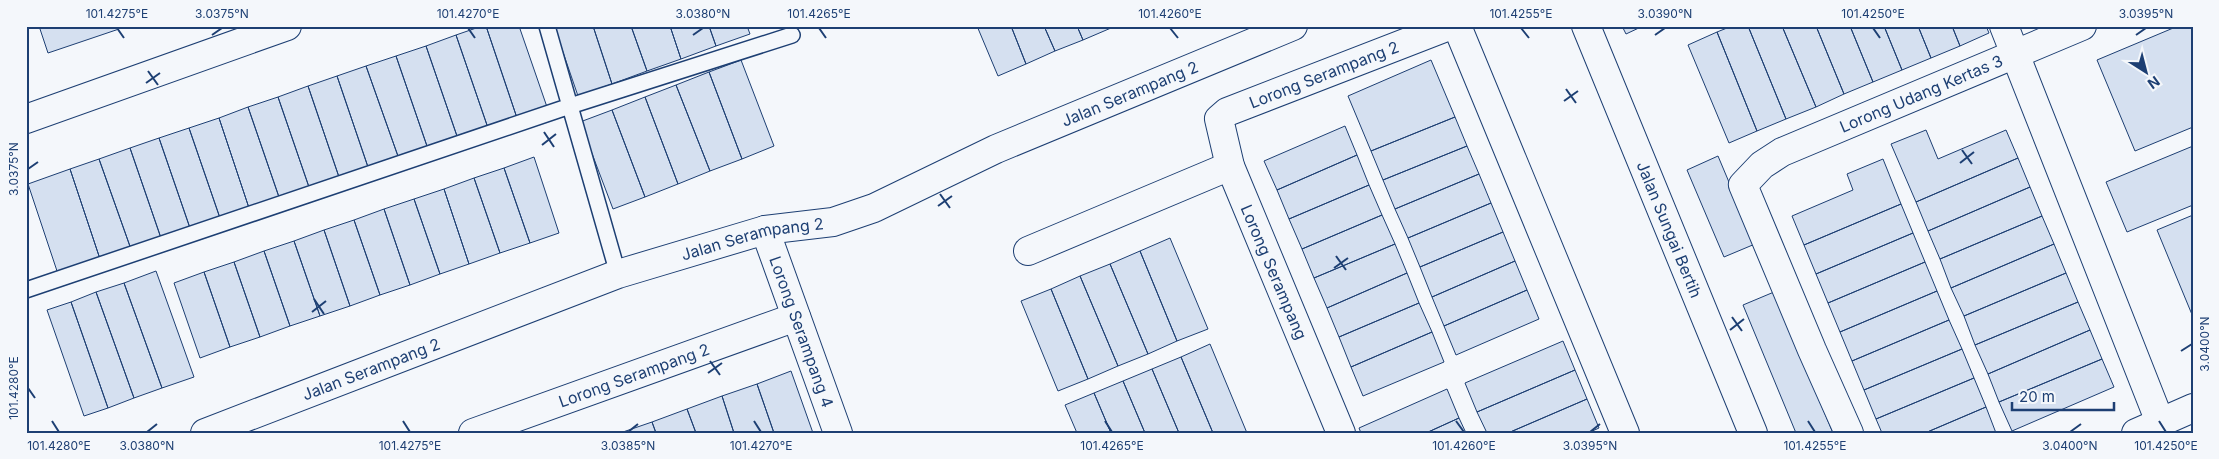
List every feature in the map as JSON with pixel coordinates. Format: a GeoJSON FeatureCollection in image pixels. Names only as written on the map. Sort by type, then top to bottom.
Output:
{"type":"FeatureCollection","features":[{"type":"Feature","properties":{"kind":"street"},"geometry":{"type":"LineString","coordinates":[[26,119],[287,26]]}},
{"type":"Feature","properties":{"kind":"street","name":"Jalan Serampang 2"},"geometry":{"type":"LineString","coordinates":[[205,433],[618,274],[765,230],[832,222],[874,208],[996,149],[1293,26]]}},
{"type":"Feature","properties":{"kind":"street","name":"Lorong Serampang 2"},"geometry":{"type":"LineString","coordinates":[[1226,112],[1449,26]]}},
{"type":"Feature","properties":{"kind":"street"},"geometry":{"type":"LineString","coordinates":[[1456,26],[1625,433]]}},
{"type":"Feature","properties":{"kind":"street","name":"Jalan Sungai Bertih"},"geometry":{"type":"LineString","coordinates":[[1586,26],[1753,433]]}},
{"type":"Feature","properties":{"kind":"street"},"geometry":{"type":"LineString","coordinates":[[2004,26],[2148,428],[2193,408]]}},
{"type":"Feature","properties":{"kind":"street","name":"Lorong Udang Kertas 3"},"geometry":{"type":"LineString","coordinates":[[1849,433],[1742,185],[1762,165],[1782,152],[2082,26]]}},
{"type":"Feature","properties":{"kind":"street","name":"Lorong Serampang"},"geometry":{"type":"LineString","coordinates":[[1226,112],[1219,119],[1230,166],[1341,433]]}},
{"type":"Feature","properties":{"kind":"street"},"geometry":{"type":"LineString","coordinates":[[1028,251],[1230,166]]}},
{"type":"Feature","properties":{"kind":"street","name":"Lorong Serampang 4"},"geometry":{"type":"LineString","coordinates":[[765,230],[838,433]]}},
{"type":"Feature","properties":{"kind":"street","name":"Lorong Serampang 2"},"geometry":{"type":"LineString","coordinates":[[473,433],[796,317]]}},
{"type":"Feature","properties":{"kind":"lane"},"geometry":{"type":"LineString","coordinates":[[547,26],[618,274]]}},
{"type":"Feature","properties":{"kind":"lane"},"geometry":{"type":"LineString","coordinates":[[26,290],[570,106],[792,35]]}},
{"type":"Feature","properties":{"kind":"building"},"geometry":{"type":"Polygon","coordinates":[[[39,26],[118,26],[119,29],[48,53],[39,26]]]}},
{"type":"Feature","properties":{"kind":"building"},"geometry":{"type":"Polygon","coordinates":[[[486,26],[517,118],[488,128],[456,35],[486,26]]]}},
{"type":"Feature","properties":{"kind":"building"},"geometry":{"type":"Polygon","coordinates":[[[486,26],[519,26],[547,107],[517,118],[486,26]]]}},
{"type":"Feature","properties":{"kind":"building"},"geometry":{"type":"Polygon","coordinates":[[[554,26],[593,26],[612,84],[578,96],[554,26]]]}},
{"type":"Feature","properties":{"kind":"building"},"geometry":{"type":"Polygon","coordinates":[[[593,26],[631,26],[647,71],[612,84],[593,26]]]}},
{"type":"Feature","properties":{"kind":"building"},"geometry":{"type":"Polygon","coordinates":[[[631,26],[670,26],[681,59],[647,71],[631,26]]]}},
{"type":"Feature","properties":{"kind":"building"},"geometry":{"type":"Polygon","coordinates":[[[670,26],[709,26],[716,46],[681,59],[670,26]]]}},
{"type":"Feature","properties":{"kind":"building"},"geometry":{"type":"Polygon","coordinates":[[[709,26],[747,26],[750,34],[716,46],[709,26]]]}},
{"type":"Feature","properties":{"kind":"building"},"geometry":{"type":"Polygon","coordinates":[[[977,26],[1011,26],[1026,64],[998,76],[977,26]]]}},
{"type":"Feature","properties":{"kind":"building"},"geometry":{"type":"Polygon","coordinates":[[[1011,26],[1044,26],[1055,51],[1026,64],[1011,26]]]}},
{"type":"Feature","properties":{"kind":"building"},"geometry":{"type":"Polygon","coordinates":[[[1044,26],[1077,26],[1083,40],[1055,51],[1044,26]]]}},
{"type":"Feature","properties":{"kind":"building"},"geometry":{"type":"Polygon","coordinates":[[[1077,26],[1111,26],[1111,28],[1083,40],[1077,26]]]}},
{"type":"Feature","properties":{"kind":"building"},"geometry":{"type":"Polygon","coordinates":[[[1622,26],[1643,26],[1626,34],[1622,26]]]}},
{"type":"Feature","properties":{"kind":"building"},"geometry":{"type":"Polygon","coordinates":[[[1732,26],[1748,26],[1786,119],[1757,131],[1717,32],[1732,26]]]}},
{"type":"Feature","properties":{"kind":"building"},"geometry":{"type":"Polygon","coordinates":[[[1748,26],[1782,26],[1816,107],[1786,119],[1748,26]]]}},
{"type":"Feature","properties":{"kind":"building"},"geometry":{"type":"Polygon","coordinates":[[[1782,26],[1816,26],[1844,94],[1816,107],[1782,26]]]}},
{"type":"Feature","properties":{"kind":"building"},"geometry":{"type":"Polygon","coordinates":[[[1816,26],[1850,26],[1873,82],[1844,94],[1816,26]]]}},
{"type":"Feature","properties":{"kind":"building"},"geometry":{"type":"Polygon","coordinates":[[[1850,26],[1884,26],[1902,70],[1873,82],[1850,26]]]}},
{"type":"Feature","properties":{"kind":"building"},"geometry":{"type":"Polygon","coordinates":[[[1884,26],[1918,26],[1931,58],[1902,70],[1884,26]]]}},
{"type":"Feature","properties":{"kind":"building"},"geometry":{"type":"Polygon","coordinates":[[[1918,26],[1952,26],[1960,46],[1931,58],[1918,26]]]}},
{"type":"Feature","properties":{"kind":"building"},"geometry":{"type":"Polygon","coordinates":[[[1952,26],[1986,26],[1989,33],[1960,46],[1952,26]]]}},
{"type":"Feature","properties":{"kind":"building"},"geometry":{"type":"Polygon","coordinates":[[[2178,26],[2193,26],[2193,127],[2135,151],[2097,60],[2178,26]]]}},
{"type":"Feature","properties":{"kind":"building"},"geometry":{"type":"Polygon","coordinates":[[[1717,32],[1757,131],[1729,143],[1688,45],[1717,32]]]}},
{"type":"Feature","properties":{"kind":"building"},"geometry":{"type":"Polygon","coordinates":[[[456,35],[488,128],[458,139],[426,46],[456,35]]]}},
{"type":"Feature","properties":{"kind":"building"},"geometry":{"type":"Polygon","coordinates":[[[426,46],[458,139],[428,149],[396,56],[426,46]]]}},
{"type":"Feature","properties":{"kind":"building"},"geometry":{"type":"Polygon","coordinates":[[[396,56],[428,149],[399,159],[366,66],[396,56]]]}},
{"type":"Feature","properties":{"kind":"building"},"geometry":{"type":"Polygon","coordinates":[[[741,60],[774,146],[742,159],[709,72],[741,60]]]}},
{"type":"Feature","properties":{"kind":"building"},"geometry":{"type":"Polygon","coordinates":[[[1431,60],[1455,117],[1371,151],[1348,96],[1431,60]]]}},
{"type":"Feature","properties":{"kind":"building"},"geometry":{"type":"Polygon","coordinates":[[[366,66],[399,159],[369,170],[337,76],[366,66]]]}},
{"type":"Feature","properties":{"kind":"building"},"geometry":{"type":"Polygon","coordinates":[[[709,72],[742,159],[710,171],[676,85],[709,72]]]}},
{"type":"Feature","properties":{"kind":"building"},"geometry":{"type":"Polygon","coordinates":[[[337,76],[369,170],[340,180],[308,86],[337,76]]]}},
{"type":"Feature","properties":{"kind":"building"},"geometry":{"type":"Polygon","coordinates":[[[676,85],[710,171],[678,184],[645,97],[676,85]]]}},
{"type":"Feature","properties":{"kind":"building"},"geometry":{"type":"Polygon","coordinates":[[[308,86],[340,180],[310,190],[278,97],[308,86]]]}},
{"type":"Feature","properties":{"kind":"building"},"geometry":{"type":"Polygon","coordinates":[[[278,97],[310,190],[280,200],[248,107],[278,97]]]}},
{"type":"Feature","properties":{"kind":"building"},"geometry":{"type":"Polygon","coordinates":[[[645,97],[678,184],[645,197],[612,110],[645,97]]]}},
{"type":"Feature","properties":{"kind":"building"},"geometry":{"type":"Polygon","coordinates":[[[248,107],[280,200],[250,211],[219,118],[248,107]]]}},
{"type":"Feature","properties":{"kind":"building"},"geometry":{"type":"Polygon","coordinates":[[[612,110],[645,197],[613,209],[580,122],[612,110]]]}},
{"type":"Feature","properties":{"kind":"building"},"geometry":{"type":"Polygon","coordinates":[[[1455,117],[1467,146],[1383,180],[1371,151],[1455,117]]]}},
{"type":"Feature","properties":{"kind":"building"},"geometry":{"type":"Polygon","coordinates":[[[219,118],[250,211],[221,221],[189,128],[219,118]]]}},
{"type":"Feature","properties":{"kind":"building"},"geometry":{"type":"Polygon","coordinates":[[[1345,126],[1357,155],[1277,190],[1264,161],[1345,126]]]}},
{"type":"Feature","properties":{"kind":"building"},"geometry":{"type":"Polygon","coordinates":[[[189,128],[221,221],[191,231],[159,138],[189,128]]]}},
{"type":"Feature","properties":{"kind":"building"},"geometry":{"type":"Polygon","coordinates":[[[1926,130],[1938,159],[2006,130],[2018,158],[1916,202],[1891,144],[1926,130]]]}},
{"type":"Feature","properties":{"kind":"building"},"geometry":{"type":"Polygon","coordinates":[[[159,138],[191,231],[162,241],[130,148],[159,138]]]}},
{"type":"Feature","properties":{"kind":"building"},"geometry":{"type":"Polygon","coordinates":[[[1467,146],[1479,174],[1395,209],[1383,180],[1467,146]]]}},
{"type":"Feature","properties":{"kind":"building"},"geometry":{"type":"Polygon","coordinates":[[[2193,146],[2193,205],[2127,232],[2106,182],[2193,146]]]}},
{"type":"Feature","properties":{"kind":"building"},"geometry":{"type":"Polygon","coordinates":[[[130,148],[162,241],[132,252],[99,159],[130,148]]]}},
{"type":"Feature","properties":{"kind":"building"},"geometry":{"type":"Polygon","coordinates":[[[1357,155],[1369,185],[1289,219],[1277,190],[1357,155]]]}},
{"type":"Feature","properties":{"kind":"building"},"geometry":{"type":"Polygon","coordinates":[[[1718,156],[1755,244],[1724,257],[1687,170],[1718,156]]]}},
{"type":"Feature","properties":{"kind":"building"},"geometry":{"type":"Polygon","coordinates":[[[534,157],[559,233],[530,243],[504,168],[534,157]]]}},
{"type":"Feature","properties":{"kind":"building"},"geometry":{"type":"Polygon","coordinates":[[[2018,158],[2030,187],[1928,231],[1916,202],[2018,158]]]}},
{"type":"Feature","properties":{"kind":"building"},"geometry":{"type":"Polygon","coordinates":[[[99,159],[132,252],[101,262],[70,169],[99,159]]]}},
{"type":"Feature","properties":{"kind":"building"},"geometry":{"type":"Polygon","coordinates":[[[1883,159],[1901,204],[1804,245],[1792,216],[1853,190],[1847,174],[1883,159]]]}},
{"type":"Feature","properties":{"kind":"building"},"geometry":{"type":"Polygon","coordinates":[[[504,168],[530,243],[500,253],[474,178],[504,168]]]}},
{"type":"Feature","properties":{"kind":"building"},"geometry":{"type":"Polygon","coordinates":[[[70,169],[101,262],[59,277],[28,184],[70,169]]]}},
{"type":"Feature","properties":{"kind":"building"},"geometry":{"type":"Polygon","coordinates":[[[1479,174],[1491,203],[1408,238],[1395,209],[1479,174]]]}},
{"type":"Feature","properties":{"kind":"building"},"geometry":{"type":"Polygon","coordinates":[[[474,178],[500,253],[469,264],[444,189],[474,178]]]}},
{"type":"Feature","properties":{"kind":"building"},"geometry":{"type":"Polygon","coordinates":[[[1369,185],[1382,215],[1302,249],[1289,219],[1369,185]]]}},
{"type":"Feature","properties":{"kind":"building"},"geometry":{"type":"Polygon","coordinates":[[[2030,187],[2042,216],[1940,259],[1928,231],[2030,187]]]}},
{"type":"Feature","properties":{"kind":"building"},"geometry":{"type":"Polygon","coordinates":[[[444,189],[469,264],[440,274],[414,199],[444,189]]]}},
{"type":"Feature","properties":{"kind":"building"},"geometry":{"type":"Polygon","coordinates":[[[414,199],[440,274],[410,285],[384,209],[414,199]]]}},
{"type":"Feature","properties":{"kind":"building"},"geometry":{"type":"Polygon","coordinates":[[[1491,203],[1503,232],[1420,267],[1408,238],[1491,203]]]}},
{"type":"Feature","properties":{"kind":"building"},"geometry":{"type":"Polygon","coordinates":[[[1901,204],[1913,233],[1816,274],[1804,245],[1901,204]]]}},
{"type":"Feature","properties":{"kind":"building"},"geometry":{"type":"Polygon","coordinates":[[[384,209],[410,285],[380,295],[354,220],[384,209]]]}},
{"type":"Feature","properties":{"kind":"building"},"geometry":{"type":"Polygon","coordinates":[[[1382,215],[1395,244],[1314,278],[1302,249],[1382,215]]]}},
{"type":"Feature","properties":{"kind":"building"},"geometry":{"type":"Polygon","coordinates":[[[2193,215],[2193,317],[2157,230],[2193,215]]]}},
{"type":"Feature","properties":{"kind":"building"},"geometry":{"type":"Polygon","coordinates":[[[2042,216],[2054,244],[1951,288],[1940,259],[2042,216]]]}},
{"type":"Feature","properties":{"kind":"building"},"geometry":{"type":"Polygon","coordinates":[[[354,220],[380,295],[350,306],[324,230],[354,220]]]}},
{"type":"Feature","properties":{"kind":"building"},"geometry":{"type":"Polygon","coordinates":[[[324,230],[350,306],[320,316],[294,241],[324,230]]]}},
{"type":"Feature","properties":{"kind":"building"},"geometry":{"type":"Polygon","coordinates":[[[1503,232],[1515,261],[1432,297],[1420,267],[1503,232]]]}},
{"type":"Feature","properties":{"kind":"building"},"geometry":{"type":"Polygon","coordinates":[[[1913,233],[1925,262],[1828,303],[1816,274],[1913,233]]]}},
{"type":"Feature","properties":{"kind":"building"},"geometry":{"type":"Polygon","coordinates":[[[1170,238],[1208,329],[1177,341],[1140,251],[1170,238]]]}},
{"type":"Feature","properties":{"kind":"building"},"geometry":{"type":"Polygon","coordinates":[[[294,241],[320,316],[290,326],[264,251],[294,241]]]}},
{"type":"Feature","properties":{"kind":"building"},"geometry":{"type":"Polygon","coordinates":[[[1395,244],[1407,273],[1327,308],[1314,278],[1395,244]]]}},
{"type":"Feature","properties":{"kind":"building"},"geometry":{"type":"Polygon","coordinates":[[[2054,244],[2066,273],[1964,316],[1951,288],[2054,244]]]}},
{"type":"Feature","properties":{"kind":"building"},"geometry":{"type":"Polygon","coordinates":[[[264,251],[290,326],[260,337],[234,262],[264,251]]]}},
{"type":"Feature","properties":{"kind":"building"},"geometry":{"type":"Polygon","coordinates":[[[1140,251],[1177,341],[1148,354],[1110,264],[1140,251]]]}},
{"type":"Feature","properties":{"kind":"building"},"geometry":{"type":"Polygon","coordinates":[[[1515,261],[1527,290],[1444,326],[1432,297],[1515,261]]]}},
{"type":"Feature","properties":{"kind":"building"},"geometry":{"type":"Polygon","coordinates":[[[234,262],[260,337],[230,347],[204,272],[234,262]]]}},
{"type":"Feature","properties":{"kind":"building"},"geometry":{"type":"Polygon","coordinates":[[[1925,262],[1937,291],[1840,332],[1828,303],[1925,262]]]}},
{"type":"Feature","properties":{"kind":"building"},"geometry":{"type":"Polygon","coordinates":[[[1110,264],[1148,354],[1118,366],[1080,276],[1110,264]]]}},
{"type":"Feature","properties":{"kind":"building"},"geometry":{"type":"Polygon","coordinates":[[[156,271],[194,377],[162,388],[124,283],[156,271]]]}},
{"type":"Feature","properties":{"kind":"building"},"geometry":{"type":"Polygon","coordinates":[[[204,272],[230,347],[200,358],[174,283],[204,272]]]}},
{"type":"Feature","properties":{"kind":"building"},"geometry":{"type":"Polygon","coordinates":[[[1407,273],[1419,303],[1339,337],[1327,308],[1407,273]]]}},
{"type":"Feature","properties":{"kind":"building"},"geometry":{"type":"Polygon","coordinates":[[[2066,273],[2078,302],[1975,345],[1964,316],[2066,273]]]}},
{"type":"Feature","properties":{"kind":"building"},"geometry":{"type":"Polygon","coordinates":[[[1080,276],[1118,366],[1088,379],[1051,289],[1080,276]]]}},
{"type":"Feature","properties":{"kind":"building"},"geometry":{"type":"Polygon","coordinates":[[[124,283],[162,388],[134,398],[96,292],[124,283]]]}},
{"type":"Feature","properties":{"kind":"building"},"geometry":{"type":"Polygon","coordinates":[[[1051,289],[1088,379],[1058,391],[1021,301],[1051,289]]]}},
{"type":"Feature","properties":{"kind":"building"},"geometry":{"type":"Polygon","coordinates":[[[1527,290],[1539,319],[1456,355],[1444,326],[1527,290]]]}},
{"type":"Feature","properties":{"kind":"building"},"geometry":{"type":"Polygon","coordinates":[[[1937,291],[1949,320],[1852,361],[1840,332],[1937,291]]]}},
{"type":"Feature","properties":{"kind":"building"},"geometry":{"type":"Polygon","coordinates":[[[96,292],[134,398],[108,408],[71,302],[96,292]]]}},
{"type":"Feature","properties":{"kind":"building"},"geometry":{"type":"Polygon","coordinates":[[[1774,292],[1833,433],[1796,433],[1743,305],[1774,292]]]}},
{"type":"Feature","properties":{"kind":"building"},"geometry":{"type":"Polygon","coordinates":[[[71,302],[108,408],[84,416],[47,310],[71,302]]]}},
{"type":"Feature","properties":{"kind":"building"},"geometry":{"type":"Polygon","coordinates":[[[2078,302],[2090,330],[1988,374],[1975,345],[2078,302]]]}},
{"type":"Feature","properties":{"kind":"building"},"geometry":{"type":"Polygon","coordinates":[[[1419,303],[1432,332],[1351,367],[1339,337],[1419,303]]]}},
{"type":"Feature","properties":{"kind":"building"},"geometry":{"type":"Polygon","coordinates":[[[1949,320],[1962,349],[1864,390],[1852,361],[1949,320]]]}},
{"type":"Feature","properties":{"kind":"building"},"geometry":{"type":"Polygon","coordinates":[[[2090,330],[2102,359],[1999,402],[1988,374],[2090,330]]]}},
{"type":"Feature","properties":{"kind":"building"},"geometry":{"type":"Polygon","coordinates":[[[1432,332],[1444,362],[1363,396],[1351,367],[1432,332]]]}},
{"type":"Feature","properties":{"kind":"building"},"geometry":{"type":"Polygon","coordinates":[[[1563,341],[1575,370],[1477,412],[1465,383],[1563,341]]]}},
{"type":"Feature","properties":{"kind":"building"},"geometry":{"type":"Polygon","coordinates":[[[1210,344],[1247,433],[1213,433],[1181,357],[1210,344]]]}},
{"type":"Feature","properties":{"kind":"building"},"geometry":{"type":"Polygon","coordinates":[[[1962,349],[1974,378],[1876,419],[1864,390],[1962,349]]]}},
{"type":"Feature","properties":{"kind":"building"},"geometry":{"type":"Polygon","coordinates":[[[1181,357],[1213,433],[1179,433],[1152,369],[1181,357]]]}},
{"type":"Feature","properties":{"kind":"building"},"geometry":{"type":"Polygon","coordinates":[[[2102,359],[2114,387],[2012,431],[1999,402],[2102,359]]]}},
{"type":"Feature","properties":{"kind":"building"},"geometry":{"type":"Polygon","coordinates":[[[1152,369],[1179,433],[1145,433],[1123,381],[1152,369]]]}},
{"type":"Feature","properties":{"kind":"building"},"geometry":{"type":"Polygon","coordinates":[[[1575,370],[1587,399],[1508,433],[1487,433],[1477,412],[1575,370]]]}},
{"type":"Feature","properties":{"kind":"building"},"geometry":{"type":"Polygon","coordinates":[[[791,371],[813,433],[774,433],[757,384],[791,371]]]}},
{"type":"Feature","properties":{"kind":"building"},"geometry":{"type":"Polygon","coordinates":[[[1974,378],[1986,407],[1925,433],[1882,433],[1876,419],[1974,378]]]}},
{"type":"Feature","properties":{"kind":"building"},"geometry":{"type":"Polygon","coordinates":[[[1123,381],[1145,433],[1111,433],[1094,393],[1123,381]]]}},
{"type":"Feature","properties":{"kind":"building"},"geometry":{"type":"Polygon","coordinates":[[[757,384],[774,433],[734,433],[722,396],[757,384]]]}},
{"type":"Feature","properties":{"kind":"building"},"geometry":{"type":"Polygon","coordinates":[[[1447,389],[1459,418],[1426,433],[1361,433],[1359,428],[1447,389]]]}},
{"type":"Feature","properties":{"kind":"building"},"geometry":{"type":"Polygon","coordinates":[[[1094,393],[1111,433],[1077,433],[1065,405],[1094,393]]]}},
{"type":"Feature","properties":{"kind":"building"},"geometry":{"type":"Polygon","coordinates":[[[722,396],[734,433],[696,433],[687,409],[722,396]]]}},
{"type":"Feature","properties":{"kind":"building"},"geometry":{"type":"Polygon","coordinates":[[[1587,399],[1599,428],[1588,433],[1508,433],[1587,399]]]}},
{"type":"Feature","properties":{"kind":"building"},"geometry":{"type":"Polygon","coordinates":[[[1986,407],[1996,433],[1925,433],[1986,407]]]}},
{"type":"Feature","properties":{"kind":"building"},"geometry":{"type":"Polygon","coordinates":[[[687,409],[696,433],[656,433],[652,422],[687,409]]]}},
{"type":"Feature","properties":{"kind":"building"},"geometry":{"type":"Polygon","coordinates":[[[1459,418],[1466,433],[1426,433],[1459,418]]]}},
{"type":"Feature","properties":{"kind":"building"},"geometry":{"type":"Polygon","coordinates":[[[652,422],[656,433],[620,433],[652,422]]]}}]}
